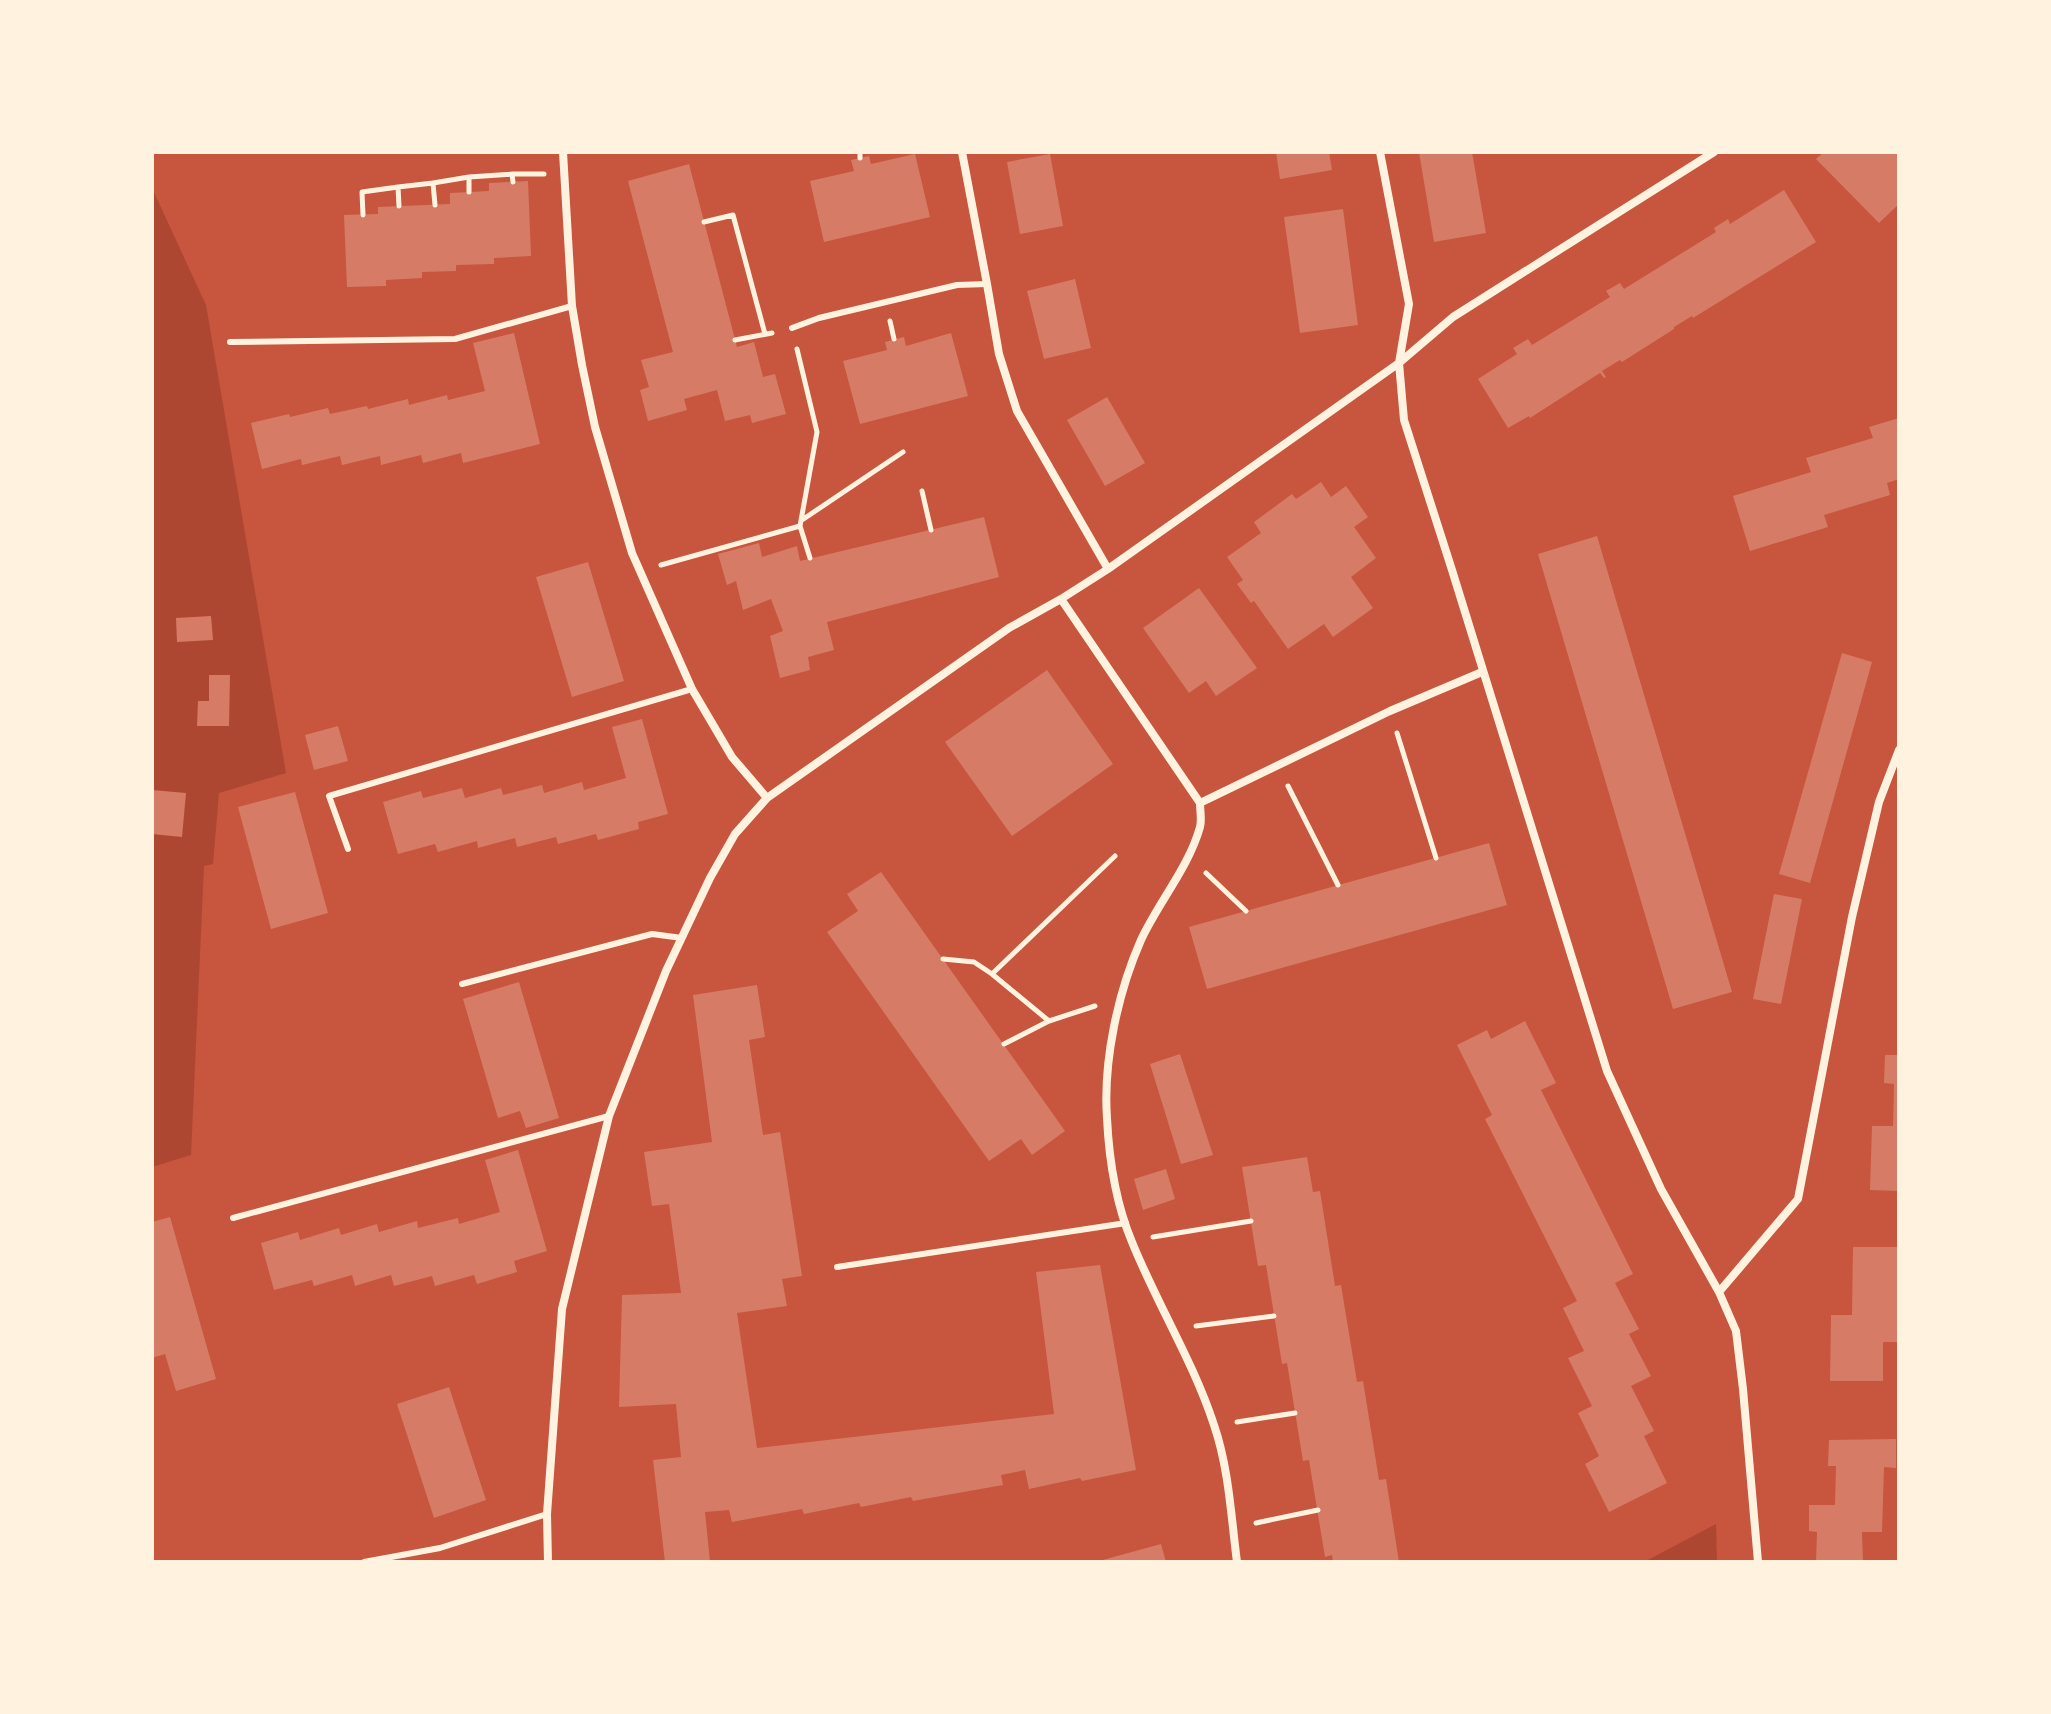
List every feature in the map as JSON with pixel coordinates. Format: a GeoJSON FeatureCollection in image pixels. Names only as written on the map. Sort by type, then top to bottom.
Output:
{"type":"FeatureCollection","features":[{"type":"Feature","properties":{"kind":"street"},"geometry":{"type":"LineString","coordinates":[[563,152],[572,306],[595,427],[632,553],[692,689],[732,757],[767,798]]}},
{"type":"Feature","properties":{"kind":"street"},"geometry":{"type":"LineString","coordinates":[[962,152],[999,354],[1017,411],[1108,569]]}},
{"type":"Feature","properties":{"kind":"street"},"geometry":{"type":"LineString","coordinates":[[1380,152],[1409,304],[1399,363],[1404,420],[1607,1071],[1661,1189],[1719,1292],[1736,1331],[1758,1562]]}},
{"type":"Feature","properties":{"kind":"street"},"geometry":{"type":"LineString","coordinates":[[548,1562],[547,1514],[562,1309],[609,1116],[666,971],[735,834],[767,798],[1009,628],[1108,569],[1399,363],[1453,317],[1714,152]]}},
{"type":"Feature","properties":{"kind":"street"},"geometry":{"type":"LineString","coordinates":[[1061,599],[1200,803],[1200,825],[1188,855],[1141,939],[1121,998],[1108,1072],[1106,1117],[1118,1200],[1131,1240],[1215,1425],[1227,1479],[1237,1562]]}},
{"type":"Feature","properties":{"kind":"street"},"geometry":{"type":"LineString","coordinates":[[1200,803],[1390,711],[1482,672]]}},
{"type":"Feature","properties":{"kind":"street"},"geometry":{"type":"LineString","coordinates":[[1719,1292],[1798,1199],[1852,917],[1879,802],[1899,750]]}},
{"type":"Feature","properties":{"kind":"lane"},"geometry":{"type":"LineString","coordinates":[[792,328],[819,318],[957,285],[987,284]]}},
{"type":"Feature","properties":{"kind":"lane"},"geometry":{"type":"LineString","coordinates":[[230,342],[455,339],[572,306]]}},
{"type":"Feature","properties":{"kind":"lane"},"geometry":{"type":"LineString","coordinates":[[348,849],[329,796],[692,689]]}},
{"type":"Feature","properties":{"kind":"lane"},"geometry":{"type":"LineString","coordinates":[[462,984],[652,934],[682,938]]}},
{"type":"Feature","properties":{"kind":"lane"},"geometry":{"type":"LineString","coordinates":[[233,1218],[609,1116]]}},
{"type":"Feature","properties":{"kind":"lane"},"geometry":{"type":"LineString","coordinates":[[837,1267],[1126,1223]]}},
{"type":"Feature","properties":{"kind":"lane"},"geometry":{"type":"LineString","coordinates":[[364,1562],[440,1548],[547,1514]]}},
{"type":"Feature","properties":{"kind":"path"},"geometry":{"type":"LineString","coordinates":[[512,174],[513,182]]}},
{"type":"Feature","properties":{"kind":"path"},"geometry":{"type":"LineString","coordinates":[[363,215],[362,192],[469,177],[530,174]]}},
{"type":"Feature","properties":{"kind":"path"},"geometry":{"type":"LineString","coordinates":[[469,177],[469,192]]}},
{"type":"Feature","properties":{"kind":"path"},"geometry":{"type":"LineString","coordinates":[[433,183],[435,205]]}},
{"type":"Feature","properties":{"kind":"path"},"geometry":{"type":"LineString","coordinates":[[398,187],[399,206]]}},
{"type":"Feature","properties":{"kind":"path"},"geometry":{"type":"LineString","coordinates":[[704,222],[733,215],[765,334],[735,340]]}},
{"type":"Feature","properties":{"kind":"path"},"geometry":{"type":"LineString","coordinates":[[792,328],[817,432],[801,523],[810,558]]}},
{"type":"Feature","properties":{"kind":"path"},"geometry":{"type":"LineString","coordinates":[[641,571],[801,523],[903,452]]}},
{"type":"Feature","properties":{"kind":"path"},"geometry":{"type":"LineString","coordinates":[[922,491],[931,530]]}},
{"type":"Feature","properties":{"kind":"path"},"geometry":{"type":"LineString","coordinates":[[1390,711],[1436,858]]}},
{"type":"Feature","properties":{"kind":"path"},"geometry":{"type":"LineString","coordinates":[[1278,765],[1338,885]]}},
{"type":"Feature","properties":{"kind":"path"},"geometry":{"type":"LineString","coordinates":[[1188,855],[1246,911]]}},
{"type":"Feature","properties":{"kind":"path"},"geometry":{"type":"LineString","coordinates":[[992,974],[1115,856]]}},
{"type":"Feature","properties":{"kind":"path"},"geometry":{"type":"LineString","coordinates":[[943,959],[974,962],[1049,1021]]}},
{"type":"Feature","properties":{"kind":"path"},"geometry":{"type":"LineString","coordinates":[[1004,1044],[1049,1021],[1121,998]]}},
{"type":"Feature","properties":{"kind":"path"},"geometry":{"type":"LineString","coordinates":[[1131,1240],[1251,1221]]}},
{"type":"Feature","properties":{"kind":"path"},"geometry":{"type":"LineString","coordinates":[[1172,1329],[1274,1316]]}},
{"type":"Feature","properties":{"kind":"path"},"geometry":{"type":"LineString","coordinates":[[1215,1425],[1295,1413]]}},
{"type":"Feature","properties":{"kind":"path"},"geometry":{"type":"LineString","coordinates":[[1233,1527],[1318,1510]]}},
{"type":"Feature","properties":{"kind":"shaded area"},"geometry":{"type":"Polygon","coordinates":[[[152,188],[206,305],[286,773],[219,793],[213,864],[204,866],[191,1155],[152,1167],[152,188]]]}},
{"type":"Feature","properties":{"kind":"shaded area"},"geometry":{"type":"Polygon","coordinates":[[[1716,1524],[1717,1562],[1644,1562],[1716,1524]]]}},
{"type":"Feature","properties":{"kind":"building"},"geometry":{"type":"Polygon","coordinates":[[[1276,152],[1329,152],[1332,170],[1280,179],[1276,152]]]}},
{"type":"Feature","properties":{"kind":"building"},"geometry":{"type":"Polygon","coordinates":[[[1419,152],[1472,152],[1486,233],[1434,242],[1419,152]]]}},
{"type":"Feature","properties":{"kind":"building"},"geometry":{"type":"Polygon","coordinates":[[[1824,152],[1899,152],[1899,204],[1879,223],[1816,159],[1824,152]]]}},
{"type":"Feature","properties":{"kind":"building"},"geometry":{"type":"Polygon","coordinates":[[[915,154],[930,217],[824,242],[810,181],[854,171],[851,160],[869,156],[871,164],[915,154]]]}},
{"type":"Feature","properties":{"kind":"building"},"geometry":{"type":"Polygon","coordinates":[[[1050,154],[1063,226],[1020,234],[1007,162],[1050,154]]]}},
{"type":"Feature","properties":{"kind":"building"},"geometry":{"type":"Polygon","coordinates":[[[689,164],[737,347],[754,342],[763,377],[775,374],[786,414],[752,423],[750,415],[725,421],[717,390],[684,399],[687,410],[648,421],[640,390],[649,387],[641,360],[673,352],[628,181],[689,164]]]}},
{"type":"Feature","properties":{"kind":"building"},"geometry":{"type":"Polygon","coordinates":[[[528,181],[531,256],[494,258],[494,264],[456,265],[456,271],[422,272],[422,278],[386,280],[386,286],[347,287],[344,215],[378,214],[378,207],[450,204],[450,193],[489,191],[489,183],[528,181]]]}},
{"type":"Feature","properties":{"kind":"building"},"geometry":{"type":"Polygon","coordinates":[[[1784,190],[1816,242],[1674,327],[1622,362],[1620,360],[1602,371],[1606,377],[1600,373],[1530,418],[1508,428],[1478,379],[1517,354],[1513,348],[1528,339],[1532,345],[1610,297],[1606,291],[1620,283],[1624,289],[1716,232],[1714,228],[1728,219],[1730,224],[1784,190]]]}},
{"type":"Feature","properties":{"kind":"building"},"geometry":{"type":"Polygon","coordinates":[[[1343,209],[1358,325],[1300,333],[1284,217],[1343,209]]]}},
{"type":"Feature","properties":{"kind":"building"},"geometry":{"type":"Polygon","coordinates":[[[1075,279],[1091,348],[1044,359],[1027,291],[1075,279]]]}},
{"type":"Feature","properties":{"kind":"building"},"geometry":{"type":"Polygon","coordinates":[[[514,333],[540,444],[463,463],[461,453],[423,463],[421,455],[381,465],[380,456],[342,465],[340,456],[302,465],[301,459],[262,469],[251,423],[328,408],[330,414],[408,399],[409,405],[447,395],[448,400],[485,391],[473,343],[514,333]]]}},
{"type":"Feature","properties":{"kind":"building"},"geometry":{"type":"Polygon","coordinates":[[[951,333],[968,396],[860,424],[843,361],[887,350],[885,342],[904,337],[906,346],[951,333]]]}},
{"type":"Feature","properties":{"kind":"building"},"geometry":{"type":"Polygon","coordinates":[[[1107,397],[1145,463],[1105,486],[1067,420],[1107,397]]]}},
{"type":"Feature","properties":{"kind":"building"},"geometry":{"type":"Polygon","coordinates":[[[1899,418],[1899,479],[1887,483],[1890,495],[1824,515],[1828,527],[1750,551],[1733,496],[1811,472],[1806,458],[1873,438],[1869,427],[1899,418]]]}},
{"type":"Feature","properties":{"kind":"building"},"geometry":{"type":"Polygon","coordinates":[[[1321,482],[1331,497],[1346,486],[1368,517],[1354,527],[1376,558],[1351,577],[1373,608],[1333,637],[1324,624],[1288,649],[1254,601],[1251,603],[1237,584],[1243,580],[1227,557],[1261,533],[1254,522],[1292,494],[1296,499],[1321,482]]]}},
{"type":"Feature","properties":{"kind":"building"},"geometry":{"type":"Polygon","coordinates":[[[984,517],[999,577],[827,622],[834,650],[808,657],[810,670],[780,678],[770,636],[783,631],[771,599],[743,610],[736,581],[727,585],[718,554],[759,543],[762,557],[797,546],[800,561],[984,517]]]}},
{"type":"Feature","properties":{"kind":"building"},"geometry":{"type":"Polygon","coordinates":[[[1597,536],[1732,992],[1673,1009],[1538,554],[1597,536]]]}},
{"type":"Feature","properties":{"kind":"building"},"geometry":{"type":"Polygon","coordinates":[[[588,562],[624,681],[572,697],[536,577],[588,562]]]}},
{"type":"Feature","properties":{"kind":"building"},"geometry":{"type":"Polygon","coordinates":[[[1199,588],[1257,668],[1216,696],[1206,681],[1189,693],[1143,628],[1199,588]]]}},
{"type":"Feature","properties":{"kind":"building"},"geometry":{"type":"Polygon","coordinates":[[[211,616],[213,640],[177,642],[176,618],[211,616]]]}},
{"type":"Feature","properties":{"kind":"building"},"geometry":{"type":"Polygon","coordinates":[[[1842,653],[1872,662],[1810,883],[1779,874],[1842,653]]]}},
{"type":"Feature","properties":{"kind":"building"},"geometry":{"type":"Polygon","coordinates":[[[1047,670],[1113,764],[1012,836],[945,742],[1047,670]]]}},
{"type":"Feature","properties":{"kind":"building"},"geometry":{"type":"Polygon","coordinates":[[[209,675],[230,675],[229,726],[197,726],[198,701],[209,701],[209,675]]]}},
{"type":"Feature","properties":{"kind":"building"},"geometry":{"type":"Polygon","coordinates":[[[642,719],[668,814],[638,822],[639,829],[598,840],[596,834],[558,844],[556,837],[517,847],[515,838],[478,848],[477,841],[438,852],[435,844],[398,854],[383,802],[421,791],[423,798],[462,788],[465,798],[501,788],[503,795],[542,785],[544,793],[582,782],[584,790],[626,778],[612,727],[642,719]]]}},
{"type":"Feature","properties":{"kind":"building"},"geometry":{"type":"Polygon","coordinates":[[[338,726],[348,761],[314,770],[305,735],[338,726]]]}},
{"type":"Feature","properties":{"kind":"building"},"geometry":{"type":"Polygon","coordinates":[[[152,790],[186,793],[182,837],[152,834],[152,790]]]}},
{"type":"Feature","properties":{"kind":"building"},"geometry":{"type":"Polygon","coordinates":[[[295,792],[328,913],[271,929],[238,807],[295,792]]]}},
{"type":"Feature","properties":{"kind":"building"},"geometry":{"type":"Polygon","coordinates":[[[1489,843],[1507,905],[1207,989],[1189,927],[1489,843]]]}},
{"type":"Feature","properties":{"kind":"building"},"geometry":{"type":"Polygon","coordinates":[[[881,872],[1065,1131],[1032,1155],[1021,1139],[989,1161],[827,932],[858,911],[847,894],[881,872]]]}},
{"type":"Feature","properties":{"kind":"building"},"geometry":{"type":"Polygon","coordinates":[[[1774,894],[1802,899],[1781,1004],[1753,999],[1774,894]]]}},
{"type":"Feature","properties":{"kind":"building"},"geometry":{"type":"Polygon","coordinates":[[[519,982],[559,1118],[526,1128],[520,1111],[498,1118],[463,999],[519,982]]]}},
{"type":"Feature","properties":{"kind":"building"},"geometry":{"type":"Polygon","coordinates":[[[757,985],[765,1037],[749,1040],[763,1135],[780,1132],[802,1276],[782,1279],[787,1306],[737,1313],[757,1448],[1054,1414],[1036,1272],[1100,1265],[1136,1470],[1029,1489],[1025,1470],[1001,1475],[1003,1485],[913,1501],[911,1497],[861,1507],[859,1503],[804,1514],[802,1509],[732,1522],[729,1510],[705,1512],[710,1562],[665,1562],[653,1460],[681,1457],[676,1404],[619,1407],[622,1295],[681,1293],[669,1204],[652,1206],[644,1152],[712,1142],[693,995],[757,985]]]}},
{"type":"Feature","properties":{"kind":"building"},"geometry":{"type":"Polygon","coordinates":[[[1525,1021],[1556,1083],[1541,1090],[1633,1274],[1615,1283],[1639,1329],[1629,1334],[1651,1376],[1631,1386],[1654,1431],[1644,1436],[1667,1483],[1609,1512],[1585,1464],[1599,1456],[1578,1413],[1592,1406],[1568,1358],[1584,1351],[1563,1308],[1577,1301],[1485,1119],[1492,1115],[1457,1045],[1487,1030],[1491,1039],[1525,1021]]]}},
{"type":"Feature","properties":{"kind":"building"},"geometry":{"type":"Polygon","coordinates":[[[1180,1054],[1213,1155],[1181,1164],[1150,1064],[1180,1054]]]}},
{"type":"Feature","properties":{"kind":"building"},"geometry":{"type":"Polygon","coordinates":[[[1885,1055],[1899,1055],[1899,1191],[1870,1190],[1872,1126],[1893,1126],[1894,1084],[1884,1083],[1885,1055]]]}},
{"type":"Feature","properties":{"kind":"building"},"geometry":{"type":"Polygon","coordinates":[[[518,1150],[547,1251],[514,1261],[517,1272],[477,1284],[474,1275],[435,1286],[432,1276],[394,1286],[391,1275],[355,1286],[352,1275],[314,1286],[312,1280],[274,1290],[261,1243],[298,1232],[300,1240],[339,1228],[341,1235],[377,1224],[379,1232],[417,1221],[418,1228],[458,1218],[459,1224],[500,1212],[485,1160],[518,1150]]]}},
{"type":"Feature","properties":{"kind":"building"},"geometry":{"type":"Polygon","coordinates":[[[1307,1157],[1313,1192],[1320,1191],[1335,1286],[1341,1285],[1357,1382],[1363,1381],[1379,1480],[1386,1479],[1399,1562],[1333,1562],[1332,1555],[1325,1557],[1309,1460],[1303,1461],[1287,1363],[1282,1364],[1266,1265],[1258,1266],[1242,1167],[1307,1157]]]}},
{"type":"Feature","properties":{"kind":"building"},"geometry":{"type":"Polygon","coordinates":[[[1166,1169],[1175,1199],[1143,1210],[1134,1179],[1166,1169]]]}},
{"type":"Feature","properties":{"kind":"building"},"geometry":{"type":"Polygon","coordinates":[[[170,1217],[216,1379],[176,1391],[165,1354],[152,1358],[152,1222],[170,1217]]]}},
{"type":"Feature","properties":{"kind":"building"},"geometry":{"type":"Polygon","coordinates":[[[1853,1247],[1899,1247],[1899,1342],[1883,1342],[1883,1381],[1830,1381],[1831,1315],[1852,1315],[1853,1247]]]}},
{"type":"Feature","properties":{"kind":"building"},"geometry":{"type":"Polygon","coordinates":[[[449,1387],[486,1500],[434,1518],[397,1404],[449,1387]]]}},
{"type":"Feature","properties":{"kind":"building"},"geometry":{"type":"Polygon","coordinates":[[[1896,1439],[1896,1468],[1884,1467],[1882,1532],[1862,1532],[1863,1562],[1816,1562],[1817,1532],[1809,1531],[1809,1505],[1835,1505],[1836,1466],[1828,1466],[1829,1440],[1896,1439]]]}},
{"type":"Feature","properties":{"kind":"building"},"geometry":{"type":"Polygon","coordinates":[[[1161,1544],[1166,1562],[1099,1562],[1099,1561],[1161,1544]]]}}]}
